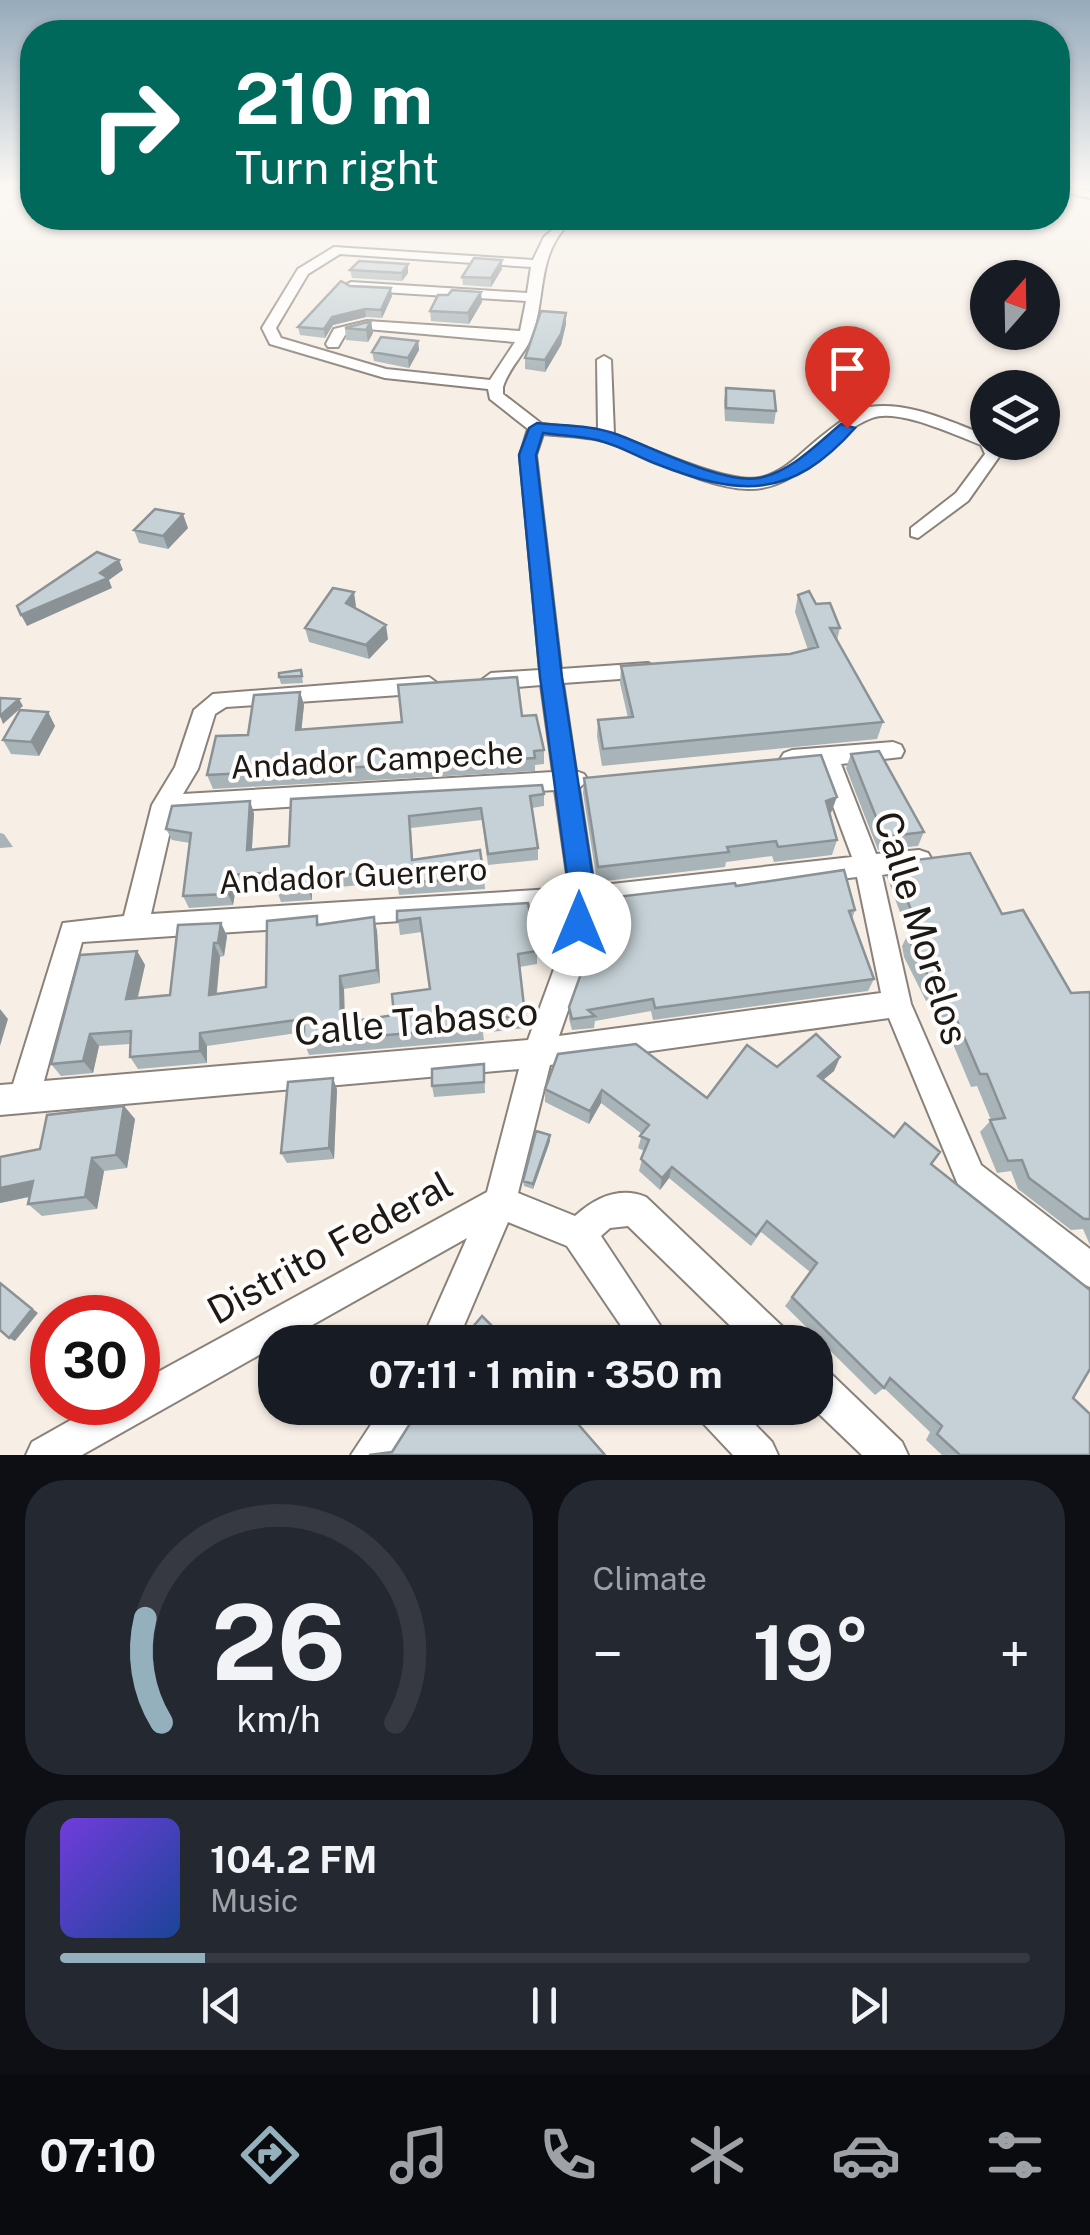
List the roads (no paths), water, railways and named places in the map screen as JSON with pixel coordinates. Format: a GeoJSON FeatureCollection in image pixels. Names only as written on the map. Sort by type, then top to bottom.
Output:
{"type":"FeatureCollection","features":[{"type":"Feature","properties":{"kind":"street"},"geometry":{"type":"LineString","coordinates":[[333,253],[302,272],[269,328],[275,341],[385,373],[494,386]]}},
{"type":"Feature","properties":{"kind":"street"},"geometry":{"type":"LineString","coordinates":[[380,253],[539,264]]}},
{"type":"Feature","properties":{"kind":"street"},"geometry":{"type":"LineString","coordinates":[[543,253],[526,336],[494,386],[495,396],[537,428],[606,436],[664,462],[745,484],[763,483],[799,467],[824,442],[870,412],[922,416],[970,435]]}},
{"type":"Feature","properties":{"kind":"street"},"geometry":{"type":"LineString","coordinates":[[351,286],[533,296]]}},
{"type":"Feature","properties":{"kind":"street"},"geometry":{"type":"LineString","coordinates":[[333,344],[339,332],[367,326],[526,336]]}},
{"type":"Feature","properties":{"kind":"street"},"geometry":{"type":"LineString","coordinates":[[604,360],[606,436]]}},
{"type":"Feature","properties":{"kind":"street"},"geometry":{"type":"LineString","coordinates":[[446,1325],[500,1202],[538,1053],[575,950],[583,898],[551,677],[528,455],[537,428]]}},
{"type":"Feature","properties":{"kind":"street"},"geometry":{"type":"LineString","coordinates":[[918,532],[962,497],[989,460]]}},
{"type":"Feature","properties":{"kind":"street"},"geometry":{"type":"LineString","coordinates":[[135,924],[164,805],[186,770],[205,710],[221,700],[668,668]]}},
{"type":"Feature","properties":{"kind":"street"},"geometry":{"type":"LineString","coordinates":[[770,761],[893,752]]}},
{"type":"Feature","properties":{"kind":"street","name":"Calle Morelos"},"geometry":{"type":"LineString","coordinates":[[826,756],[868,867],[897,1004],[970,1176],[1090,1270]]}},
{"type":"Feature","properties":{"kind":"street","name":"Andador Campeche"},"geometry":{"type":"LineString","coordinates":[[164,805],[602,778]]}},
{"type":"Feature","properties":{"kind":"street","name":"Andador Guerrero"},"geometry":{"type":"LineString","coordinates":[[13,1098],[72,931],[583,898],[940,858]]}},
{"type":"Feature","properties":{"kind":"street","name":"Calle Tabasco"},"geometry":{"type":"LineString","coordinates":[[13,1098],[538,1053],[897,1004]]}},
{"type":"Feature","properties":{"kind":"street"},"geometry":{"type":"LineString","coordinates":[[500,1202],[579,1234],[641,1325]]}},
{"type":"Feature","properties":{"kind":"street","name":"Distrito Federal"},"geometry":{"type":"LineString","coordinates":[[45,1455],[500,1202]]}},
{"type":"Feature","properties":{"kind":"street"},"geometry":{"type":"LineString","coordinates":[[579,1234],[603,1212],[634,1209],[754,1325]]}},
{"type":"Feature","properties":{"kind":"street"},"geometry":{"type":"LineString","coordinates":[[833,1401],[889,1455]]}},
{"type":"Feature","properties":{"kind":"street"},"geometry":{"type":"LineString","coordinates":[[370,1455],[392,1425]]}},
{"type":"Feature","properties":{"kind":"street"},"geometry":{"type":"LineString","coordinates":[[730,1425],[759,1455]]}}]}
